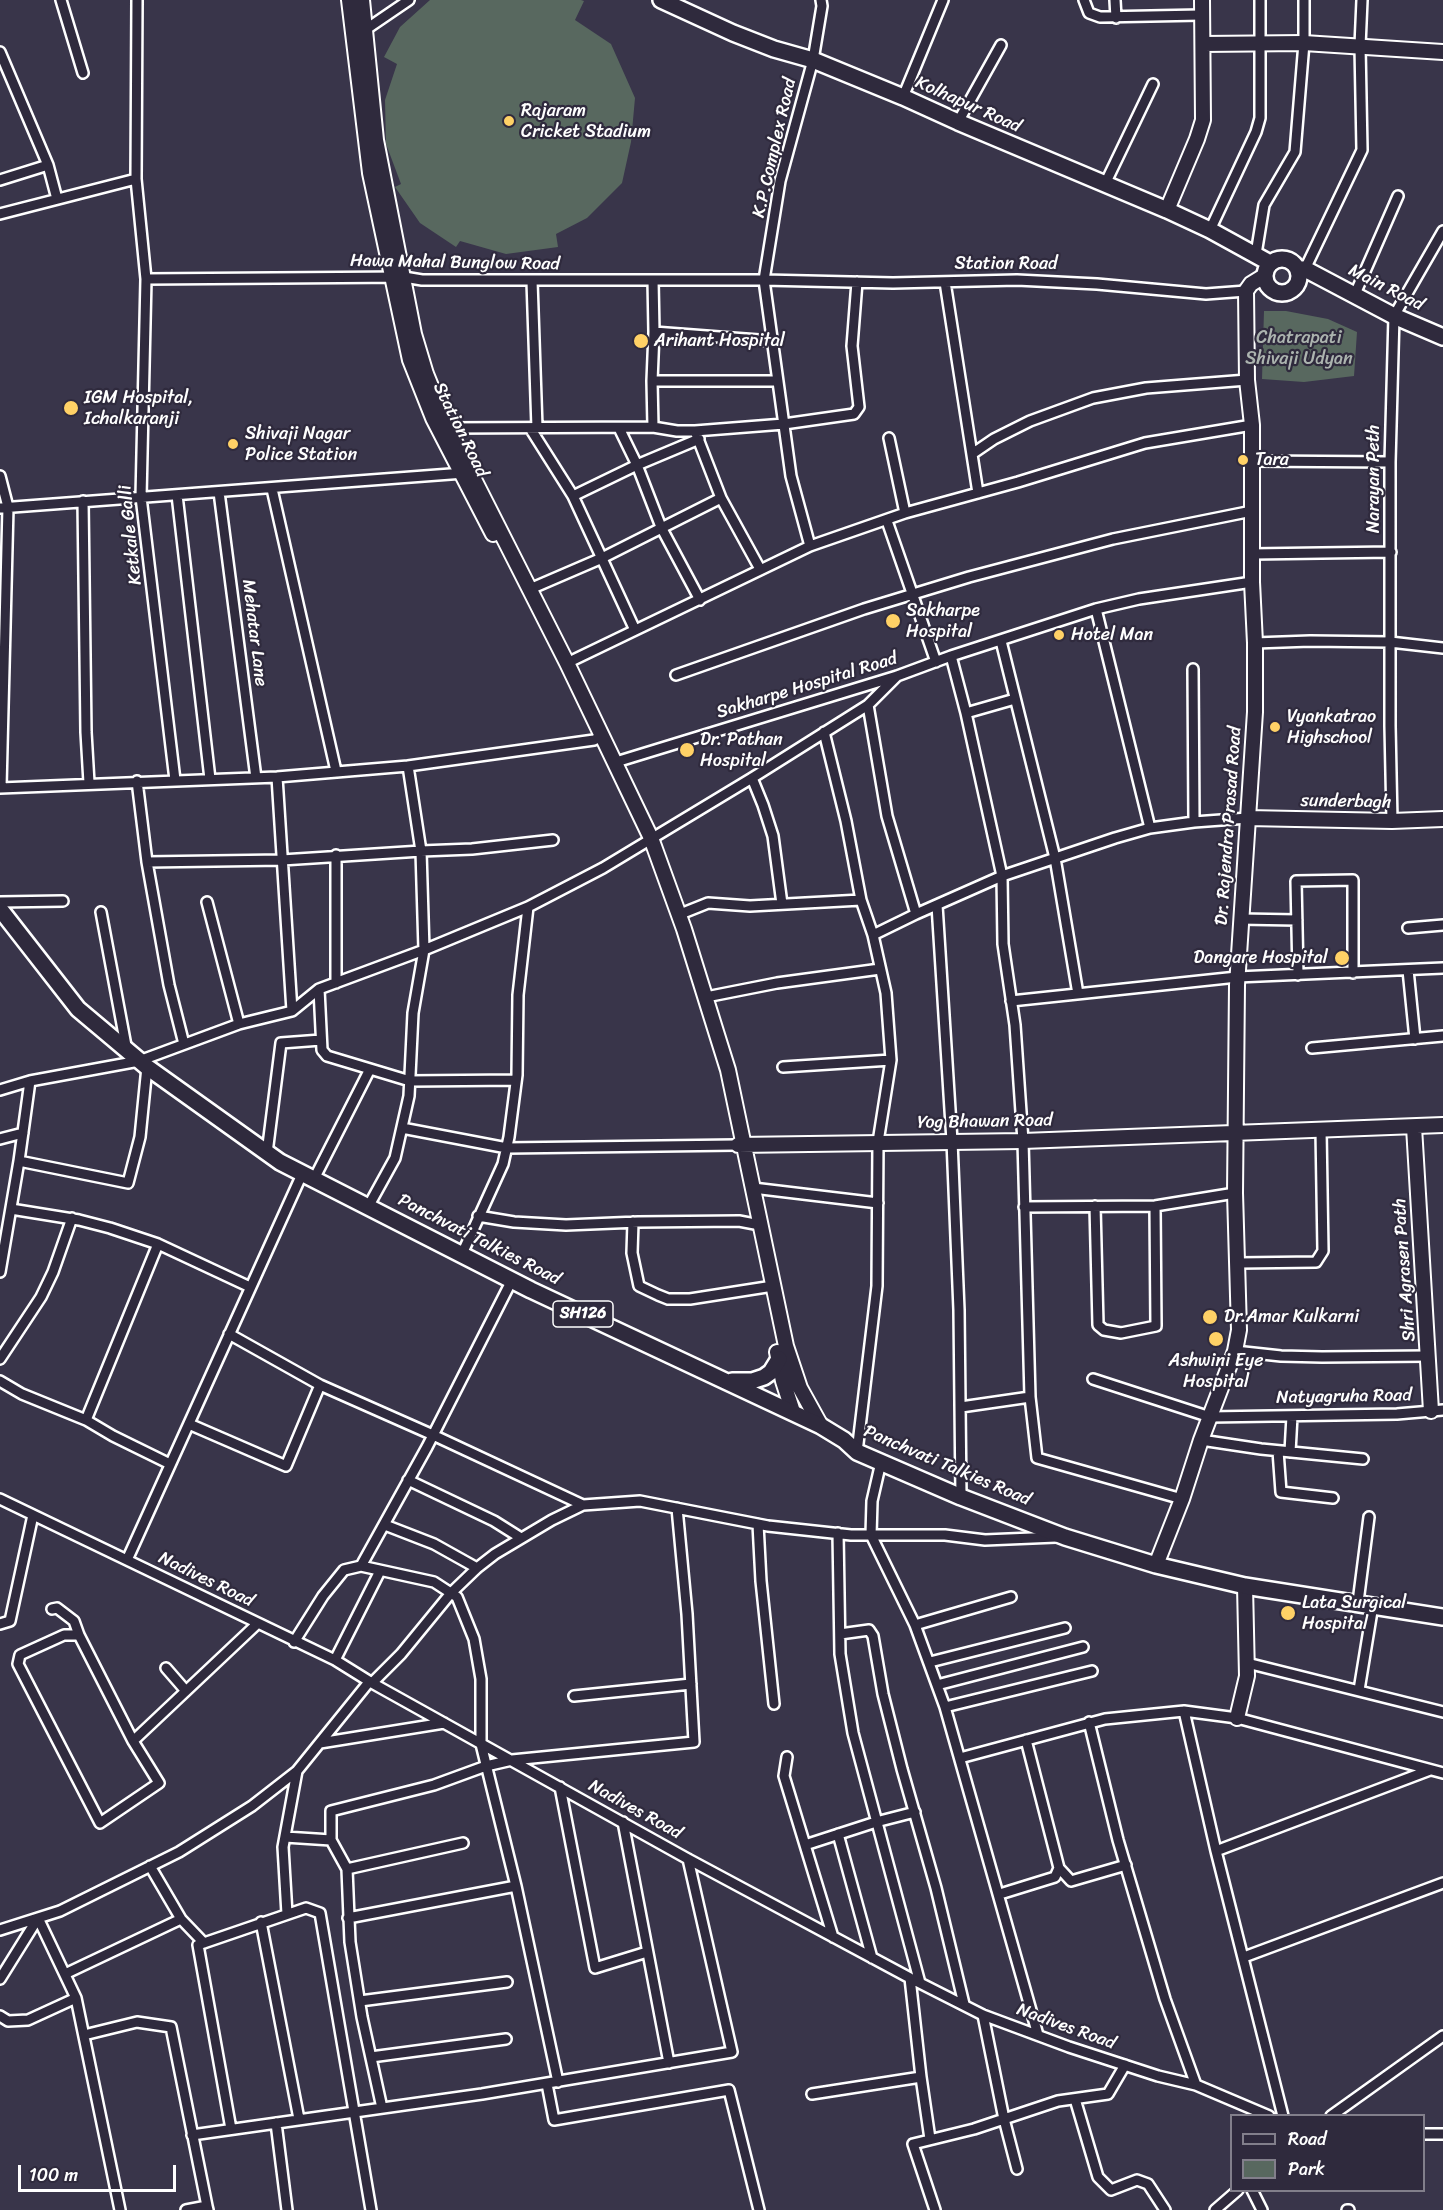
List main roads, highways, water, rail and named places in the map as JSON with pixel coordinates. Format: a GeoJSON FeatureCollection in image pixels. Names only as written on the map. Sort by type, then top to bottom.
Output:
{"type":"FeatureCollection","features":[{"type":"Feature","properties":{"kind":"main road","name":"Station Road"},"geometry":{"type":"LineString","coordinates":[[350,0],[368,161],[426,374],[466,473],[584,713],[598,738],[616,762],[647,840]]}},
{"type":"Feature","properties":{"kind":"main road","name":"Station Road"},"geometry":{"type":"LineString","coordinates":[[362,0],[376,140],[398,277],[401,322],[420,388],[530,589],[567,663],[598,738],[647,840]]}},
{"type":"Feature","properties":{"kind":"main road","name":"Kolhapur Road"},"geometry":{"type":"LineString","coordinates":[[662,0],[753,41],[813,60],[903,97],[958,123],[1167,210],[1256,254],[1267,270]]}},
{"type":"Feature","properties":{"kind":"main road"},"geometry":{"type":"LineString","coordinates":[[1167,210],[1203,120],[1202,0]]}},
{"type":"Feature","properties":{"kind":"main road"},"geometry":{"type":"LineString","coordinates":[[1203,44],[1304,43],[1443,52]]}},
{"type":"Feature","properties":{"kind":"main road"},"geometry":{"type":"LineString","coordinates":[[1279,259],[1288,259],[1305,270],[1297,283],[1286,292],[1271,289],[1265,281],[1267,270],[1279,259]]}},
{"type":"Feature","properties":{"kind":"main road","name":"Dr. Rajendra Prasad Road"},"geometry":{"type":"LineString","coordinates":[[1156,1565],[1235,1351],[1239,1330],[1239,1263],[1235,1193],[1237,977],[1255,712],[1252,425],[1247,380],[1246,291],[1267,270]]}},
{"type":"Feature","properties":{"kind":"main road","name":"Main Road"},"geometry":{"type":"LineString","coordinates":[[1305,270],[1394,316],[1443,337]]}},
{"type":"Feature","properties":{"kind":"main road","name":"sunderbagh"},"geometry":{"type":"LineString","coordinates":[[1248,818],[1392,821],[1443,819]]}},
{"type":"Feature","properties":{"kind":"main road"},"geometry":{"type":"LineString","coordinates":[[647,840],[678,915],[728,1070],[783,1381],[793,1412]]}},
{"type":"Feature","properties":{"kind":"main road"},"geometry":{"type":"LineString","coordinates":[[647,840],[709,1029],[730,1113],[753,1188],[756,1224]]}},
{"type":"Feature","properties":{"kind":"main road","name":"Panchvati Talkies Road"},"geometry":{"type":"LineString","coordinates":[[0,909],[78,1010],[138,1060],[280,1161],[512,1280],[821,1426],[844,1440],[856,1452],[961,1497],[1065,1537],[1156,1565],[1245,1586]]}},
{"type":"Feature","properties":{"kind":"main road","name":"Yog Bhawan Road"},"geometry":{"type":"LineString","coordinates":[[740,1145],[1023,1141],[1443,1125]]}},
{"type":"Feature","properties":{"kind":"main road","name":"Shri Agrasen Path"},"geometry":{"type":"LineString","coordinates":[[1414,1127],[1428,1356],[1437,1411]]}},
{"type":"Feature","properties":{"kind":"main road"},"geometry":{"type":"LineString","coordinates":[[768,1287],[794,1372],[821,1426]]}},
{"type":"Feature","properties":{"kind":"main road"},"geometry":{"type":"LineString","coordinates":[[726,1380],[752,1381],[764,1377],[771,1372],[779,1359]]}},
{"type":"Feature","properties":{"kind":"main road"},"geometry":{"type":"LineString","coordinates":[[1237,1718],[1247,1676],[1245,1586]]}},
{"type":"Feature","properties":{"kind":"main road","name":"SH126"},"geometry":{"type":"LineString","coordinates":[[1245,1586],[1443,1617]]}},
{"type":"Feature","properties":{"kind":"place","name":"Rajaram Cricket Stadium"},"geometry":{"type":"Point","coordinates":[509,121]}},
{"type":"Feature","properties":{"kind":"place","name":"Arihant Hospital"},"geometry":{"type":"Point","coordinates":[641,341]}},
{"type":"Feature","properties":{"kind":"place","name":"IGM Hospital, Ichalkaranji"},"geometry":{"type":"Point","coordinates":[71,408]}},
{"type":"Feature","properties":{"kind":"place","name":"Shivaji Nagar Police Station"},"geometry":{"type":"Point","coordinates":[233,444]}},
{"type":"Feature","properties":{"kind":"place","name":"Tara"},"geometry":{"type":"Point","coordinates":[1243,460]}},
{"type":"Feature","properties":{"kind":"place","name":"Sakharpe Hospital"},"geometry":{"type":"Point","coordinates":[893,621]}},
{"type":"Feature","properties":{"kind":"place","name":"Hotel Man"},"geometry":{"type":"Point","coordinates":[1059,635]}},
{"type":"Feature","properties":{"kind":"place","name":"Vyankatrao Highschool"},"geometry":{"type":"Point","coordinates":[1275,727]}},
{"type":"Feature","properties":{"kind":"place","name":"Dr. Pathan Hospital"},"geometry":{"type":"Point","coordinates":[687,750]}},
{"type":"Feature","properties":{"kind":"place","name":"Dangare Hospital"},"geometry":{"type":"Point","coordinates":[1342,958]}},
{"type":"Feature","properties":{"kind":"place","name":"Dr.Amar Kulkarni"},"geometry":{"type":"Point","coordinates":[1210,1317]}},
{"type":"Feature","properties":{"kind":"place","name":"Ashwini Eye Hospital"},"geometry":{"type":"Point","coordinates":[1216,1339]}},
{"type":"Feature","properties":{"kind":"place","name":"Lata Surgical Hospital"},"geometry":{"type":"Point","coordinates":[1288,1613]}},
{"type":"Feature","properties":{"kind":"park label","name":"Chatrapati Shivaji Udyan"},"geometry":{"type":"Point","coordinates":[1299,348]}}]}
